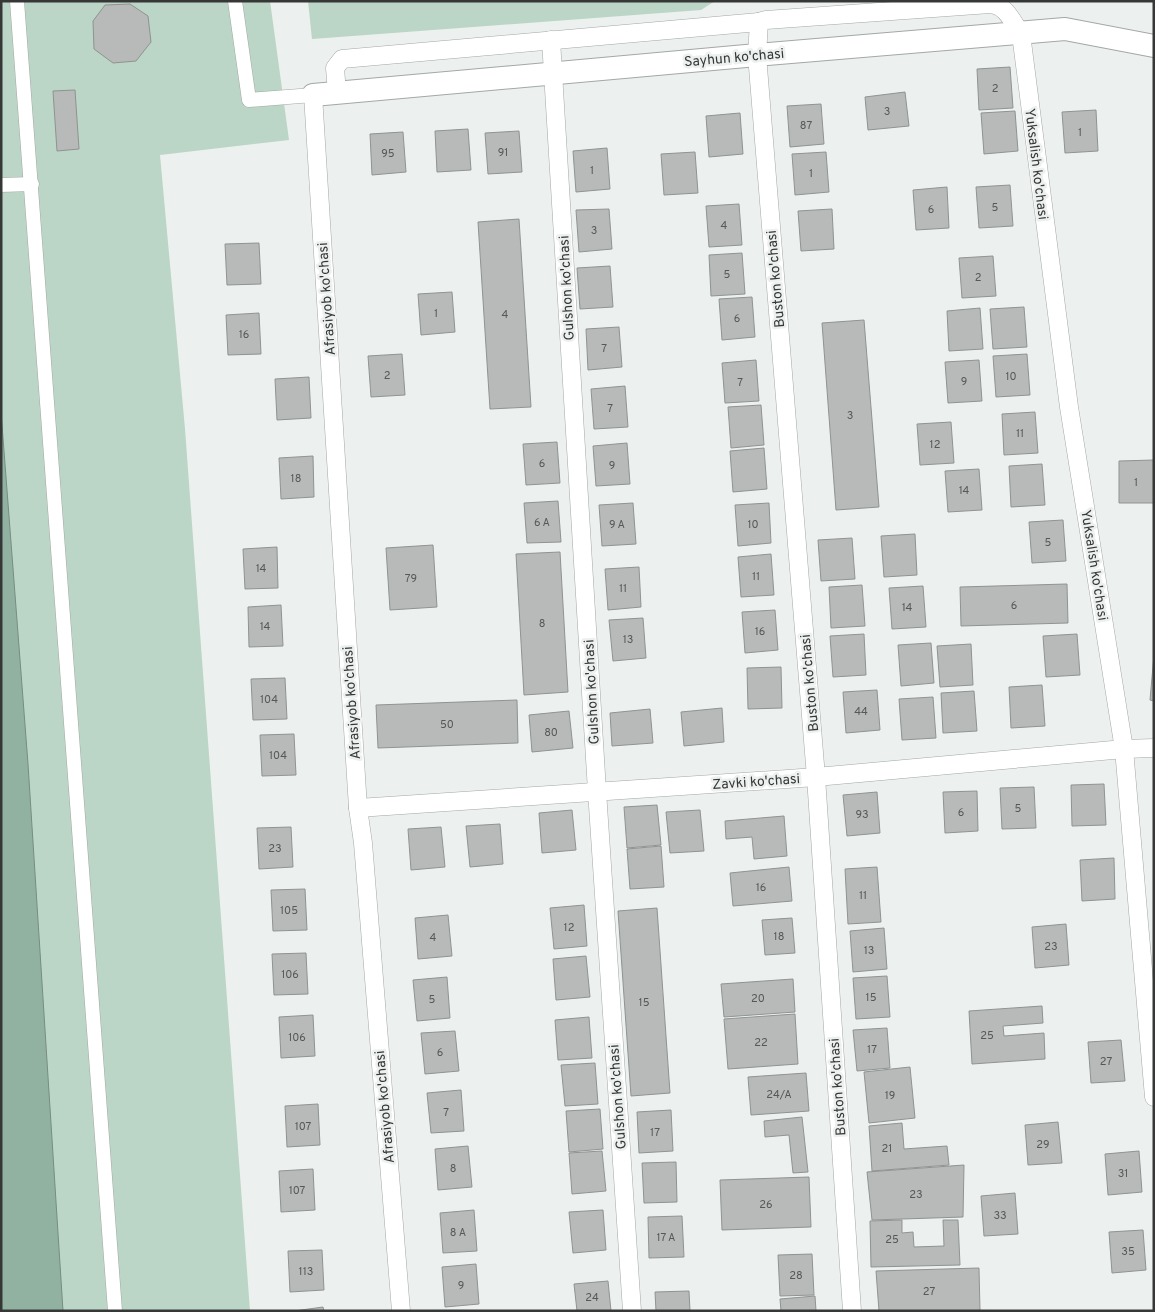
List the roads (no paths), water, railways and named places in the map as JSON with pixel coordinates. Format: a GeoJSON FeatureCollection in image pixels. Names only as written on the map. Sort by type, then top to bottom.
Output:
{"type":"FeatureCollection","features":[{"type":"Feature","properties":{"kind":"street"},"geometry":{"type":"LineString","coordinates":[[17,1],[115,1311]]}},
{"type":"Feature","properties":{"kind":"street"},"geometry":{"type":"LineString","coordinates":[[235,1],[249,100],[313,95]]}},
{"type":"Feature","properties":{"kind":"street"},"geometry":{"type":"LineString","coordinates":[[337,93],[335,68],[342,60],[766,20],[997,4],[1004,8],[1020,34]]}},
{"type":"Feature","properties":{"kind":"street","name":"Buston ko'chasi"},"geometry":{"type":"LineString","coordinates":[[759,22],[757,55],[816,776],[852,1311]]}},
{"type":"Feature","properties":{"kind":"street","name":"Sayhun ko'chasi"},"geometry":{"type":"LineString","coordinates":[[313,95],[757,55],[1065,30],[1154,46]]}},
{"type":"Feature","properties":{"kind":"street","name":"Yuksalish ko'chasi"},"geometry":{"type":"LineString","coordinates":[[1020,34],[1069,407],[1124,749],[1154,1097]]}},
{"type":"Feature","properties":{"kind":"street","name":"Gulshon ko'chasi"},"geometry":{"type":"LineString","coordinates":[[551,40],[597,791],[632,1311]]}},
{"type":"Feature","properties":{"kind":"street","name":"Afrasiyob ko'chasi"},"geometry":{"type":"LineString","coordinates":[[313,95],[358,808],[363,843],[401,1311]]}},
{"type":"Feature","properties":{"kind":"street"},"geometry":{"type":"LineString","coordinates":[[1,185],[32,184]]}},
{"type":"Feature","properties":{"kind":"street","name":"Zavki ko'chasi"},"geometry":{"type":"LineString","coordinates":[[358,808],[816,776],[1154,748]]}}]}
